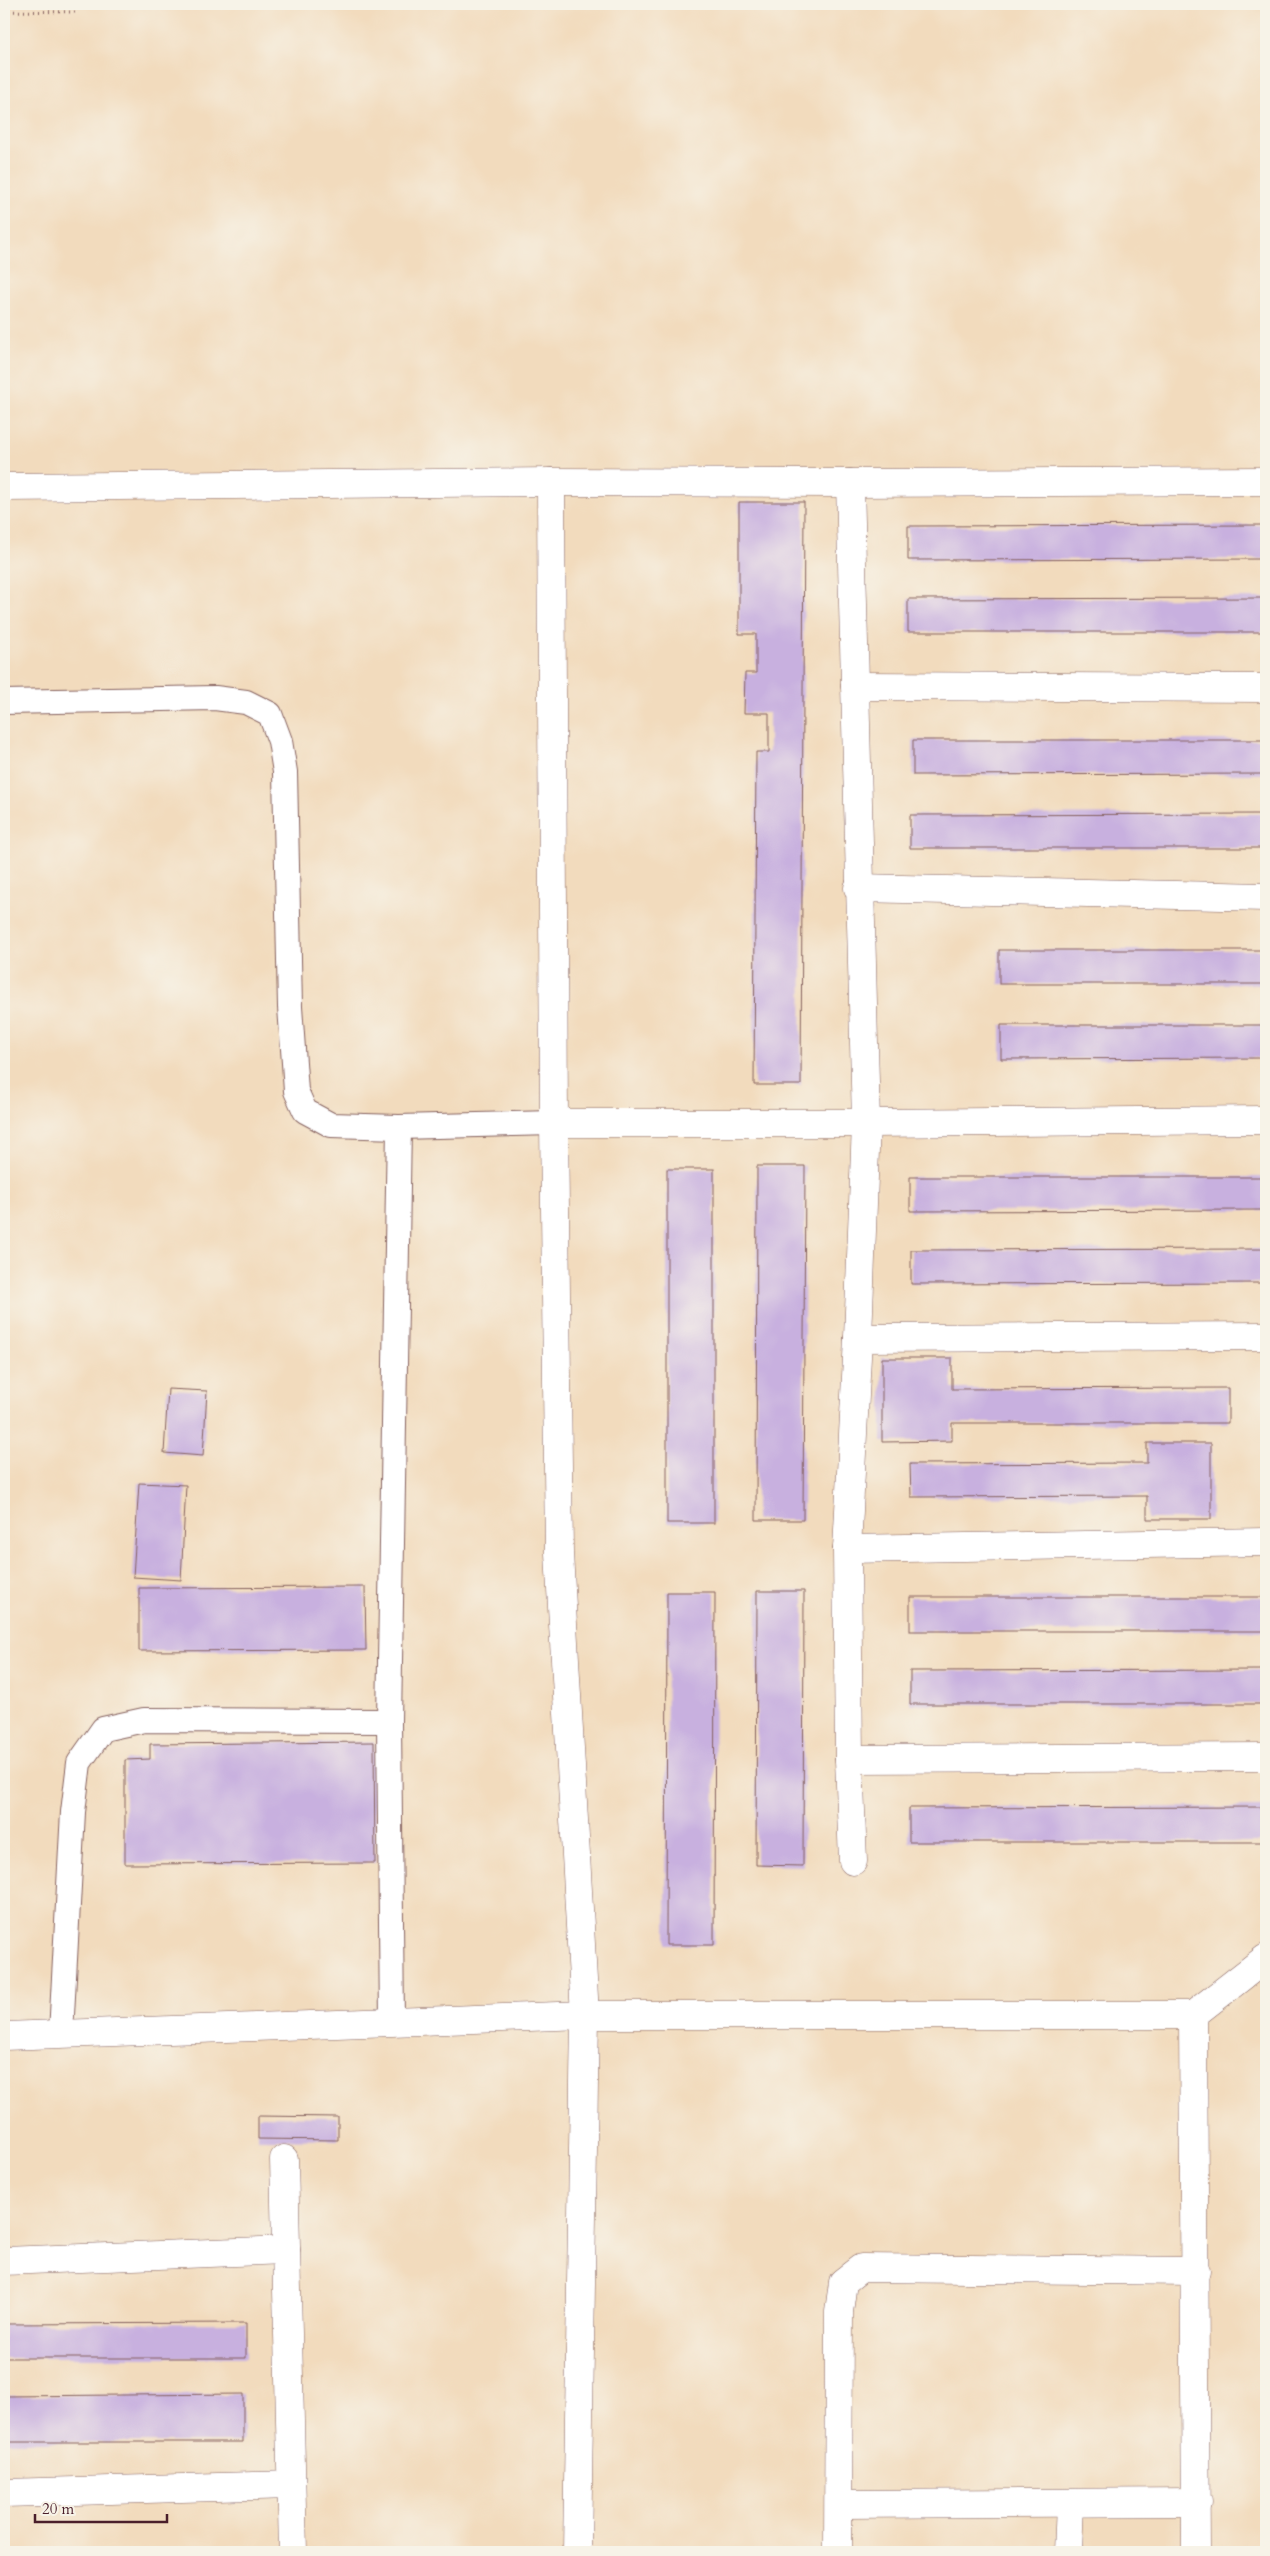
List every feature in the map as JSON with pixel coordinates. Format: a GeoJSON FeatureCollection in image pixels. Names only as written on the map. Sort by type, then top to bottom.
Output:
{"type":"FeatureCollection","features":[{"type":"Feature","properties":{"kind":"street"},"geometry":{"type":"LineString","coordinates":[[4,487],[551,482],[1266,481]]}},
{"type":"Feature","properties":{"kind":"street"},"geometry":{"type":"LineString","coordinates":[[551,482],[554,1123],[559,1553],[585,2015],[577,2552]]}},
{"type":"Feature","properties":{"kind":"street"},"geometry":{"type":"LineString","coordinates":[[850,483],[858,888],[866,1123],[858,1338],[847,1549],[849,1759],[853,1861]]}},
{"type":"Feature","properties":{"kind":"street"},"geometry":{"type":"LineString","coordinates":[[855,686],[1266,688]]}},
{"type":"Feature","properties":{"kind":"street"},"geometry":{"type":"LineString","coordinates":[[858,888],[1266,897]]}},
{"type":"Feature","properties":{"kind":"street"},"geometry":{"type":"LineString","coordinates":[[554,1123],[1266,1120]]}},
{"type":"Feature","properties":{"kind":"street"},"geometry":{"type":"LineString","coordinates":[[858,1338],[1266,1336]]}},
{"type":"Feature","properties":{"kind":"street"},"geometry":{"type":"LineString","coordinates":[[847,1549],[1266,1542]]}},
{"type":"Feature","properties":{"kind":"street"},"geometry":{"type":"LineString","coordinates":[[849,1759],[1266,1757]]}},
{"type":"Feature","properties":{"kind":"street"},"geometry":{"type":"LineString","coordinates":[[4,2036],[585,2015],[1193,2015],[1266,1958]]}},
{"type":"Feature","properties":{"kind":"street"},"geometry":{"type":"LineString","coordinates":[[1193,2015],[1196,2272],[1196,2552]]}},
{"type":"Feature","properties":{"kind":"street"},"geometry":{"type":"LineString","coordinates":[[284,2159],[293,2552]]}},
{"type":"Feature","properties":{"kind":"street"},"geometry":{"type":"LineString","coordinates":[[4,2261],[286,2250]]}},
{"type":"Feature","properties":{"kind":"street"},"geometry":{"type":"LineString","coordinates":[[838,2552],[839,2312],[843,2282],[861,2268],[1196,2272]]}},
{"type":"Feature","properties":{"kind":"street"},"geometry":{"type":"LineString","coordinates":[[4,2493],[291,2485]]}},
{"type":"Feature","properties":{"kind":"street"},"geometry":{"type":"LineString","coordinates":[[839,2504],[1197,2502]]}},
{"type":"Feature","properties":{"kind":"street"},"geometry":{"type":"LineString","coordinates":[[1068,2552],[1070,2504]]}},
{"type":"Feature","properties":{"kind":"lane"},"geometry":{"type":"LineString","coordinates":[[4,702],[215,698],[246,702],[270,714],[280,741],[285,772],[290,1007],[296,1091],[304,1111],[331,1125],[399,1127],[554,1123]]}},
{"type":"Feature","properties":{"kind":"lane"},"geometry":{"type":"LineString","coordinates":[[392,2022],[389,1721],[399,1127]]}},
{"type":"Feature","properties":{"kind":"lane"},"geometry":{"type":"LineString","coordinates":[[61,2033],[73,1812],[79,1763],[102,1729],[144,1720],[389,1721]]}},
{"type":"Feature","properties":{"kind":"path"},"geometry":{"type":"LineString","coordinates":[[4,11],[77,12]]}},
{"type":"Feature","properties":{"kind":"building"},"geometry":{"type":"Polygon","coordinates":[[[739,502],[804,502],[801,1085],[754,1085],[756,752],[769,752],[769,713],[744,713],[745,673],[756,673],[756,634],[739,634],[739,502]]]}},
{"type":"Feature","properties":{"kind":"building"},"geometry":{"type":"Polygon","coordinates":[[[1266,525],[1266,559],[908,560],[908,526],[1266,525]]]}},
{"type":"Feature","properties":{"kind":"building"},"geometry":{"type":"Polygon","coordinates":[[[1266,598],[1266,632],[908,632],[908,599],[1266,598]]]}},
{"type":"Feature","properties":{"kind":"building"},"geometry":{"type":"Polygon","coordinates":[[[913,740],[1266,740],[1266,774],[913,775],[913,740]]]}},
{"type":"Feature","properties":{"kind":"building"},"geometry":{"type":"Polygon","coordinates":[[[1265,814],[1265,848],[910,848],[910,815],[1265,814]]]}},
{"type":"Feature","properties":{"kind":"building"},"geometry":{"type":"Polygon","coordinates":[[[999,950],[1266,950],[1266,984],[999,984],[999,950]]]}},
{"type":"Feature","properties":{"kind":"building"},"geometry":{"type":"Polygon","coordinates":[[[1001,1025],[1266,1025],[1266,1058],[1001,1059],[1001,1025]]]}},
{"type":"Feature","properties":{"kind":"building"},"geometry":{"type":"Polygon","coordinates":[[[757,1166],[805,1166],[803,1520],[756,1520],[757,1166]]]}},
{"type":"Feature","properties":{"kind":"building"},"geometry":{"type":"Polygon","coordinates":[[[667,1169],[714,1169],[714,1523],[667,1523],[667,1169]]]}},
{"type":"Feature","properties":{"kind":"building"},"geometry":{"type":"Polygon","coordinates":[[[910,1177],[1265,1177],[1265,1210],[910,1211],[910,1177]]]}},
{"type":"Feature","properties":{"kind":"building"},"geometry":{"type":"Polygon","coordinates":[[[1266,1249],[1266,1283],[911,1284],[911,1250],[1266,1249]]]}},
{"type":"Feature","properties":{"kind":"building"},"geometry":{"type":"Polygon","coordinates":[[[882,1358],[952,1358],[952,1389],[1228,1388],[1228,1423],[952,1423],[952,1441],[882,1442],[882,1358]]]}},
{"type":"Feature","properties":{"kind":"building"},"geometry":{"type":"Polygon","coordinates":[[[168,1389],[207,1391],[203,1456],[164,1453],[168,1389]]]}},
{"type":"Feature","properties":{"kind":"building"},"geometry":{"type":"Polygon","coordinates":[[[1147,1443],[1211,1443],[1211,1519],[1147,1519],[1147,1496],[911,1497],[910,1464],[1147,1463],[1147,1443]]]}},
{"type":"Feature","properties":{"kind":"building"},"geometry":{"type":"Polygon","coordinates":[[[139,1483],[186,1485],[181,1580],[133,1577],[139,1483]]]}},
{"type":"Feature","properties":{"kind":"building"},"geometry":{"type":"Polygon","coordinates":[[[365,1587],[366,1650],[139,1651],[139,1588],[365,1587]]]}},
{"type":"Feature","properties":{"kind":"building"},"geometry":{"type":"Polygon","coordinates":[[[757,1591],[804,1591],[803,1866],[756,1865],[757,1591]]]}},
{"type":"Feature","properties":{"kind":"building"},"geometry":{"type":"Polygon","coordinates":[[[667,1592],[715,1592],[714,1945],[666,1945],[667,1592]]]}},
{"type":"Feature","properties":{"kind":"building"},"geometry":{"type":"Polygon","coordinates":[[[910,1597],[1265,1597],[1265,1631],[910,1631],[910,1597]]]}},
{"type":"Feature","properties":{"kind":"building"},"geometry":{"type":"Polygon","coordinates":[[[1265,1670],[1265,1704],[910,1704],[910,1671],[1265,1670]]]}},
{"type":"Feature","properties":{"kind":"building"},"geometry":{"type":"Polygon","coordinates":[[[374,1742],[375,1863],[125,1864],[125,1760],[150,1759],[150,1744],[374,1742]]]}},
{"type":"Feature","properties":{"kind":"building"},"geometry":{"type":"Polygon","coordinates":[[[1266,1807],[1266,1842],[909,1842],[909,1808],[1266,1807]]]}},
{"type":"Feature","properties":{"kind":"building"},"geometry":{"type":"Polygon","coordinates":[[[258,2116],[338,2117],[338,2140],[258,2139],[258,2116]]]}},
{"type":"Feature","properties":{"kind":"building"},"geometry":{"type":"Polygon","coordinates":[[[246,2323],[246,2358],[4,2358],[4,2324],[246,2323]]]}},
{"type":"Feature","properties":{"kind":"building"},"geometry":{"type":"Polygon","coordinates":[[[243,2394],[243,2442],[4,2442],[4,2396],[243,2394]]]}}]}
